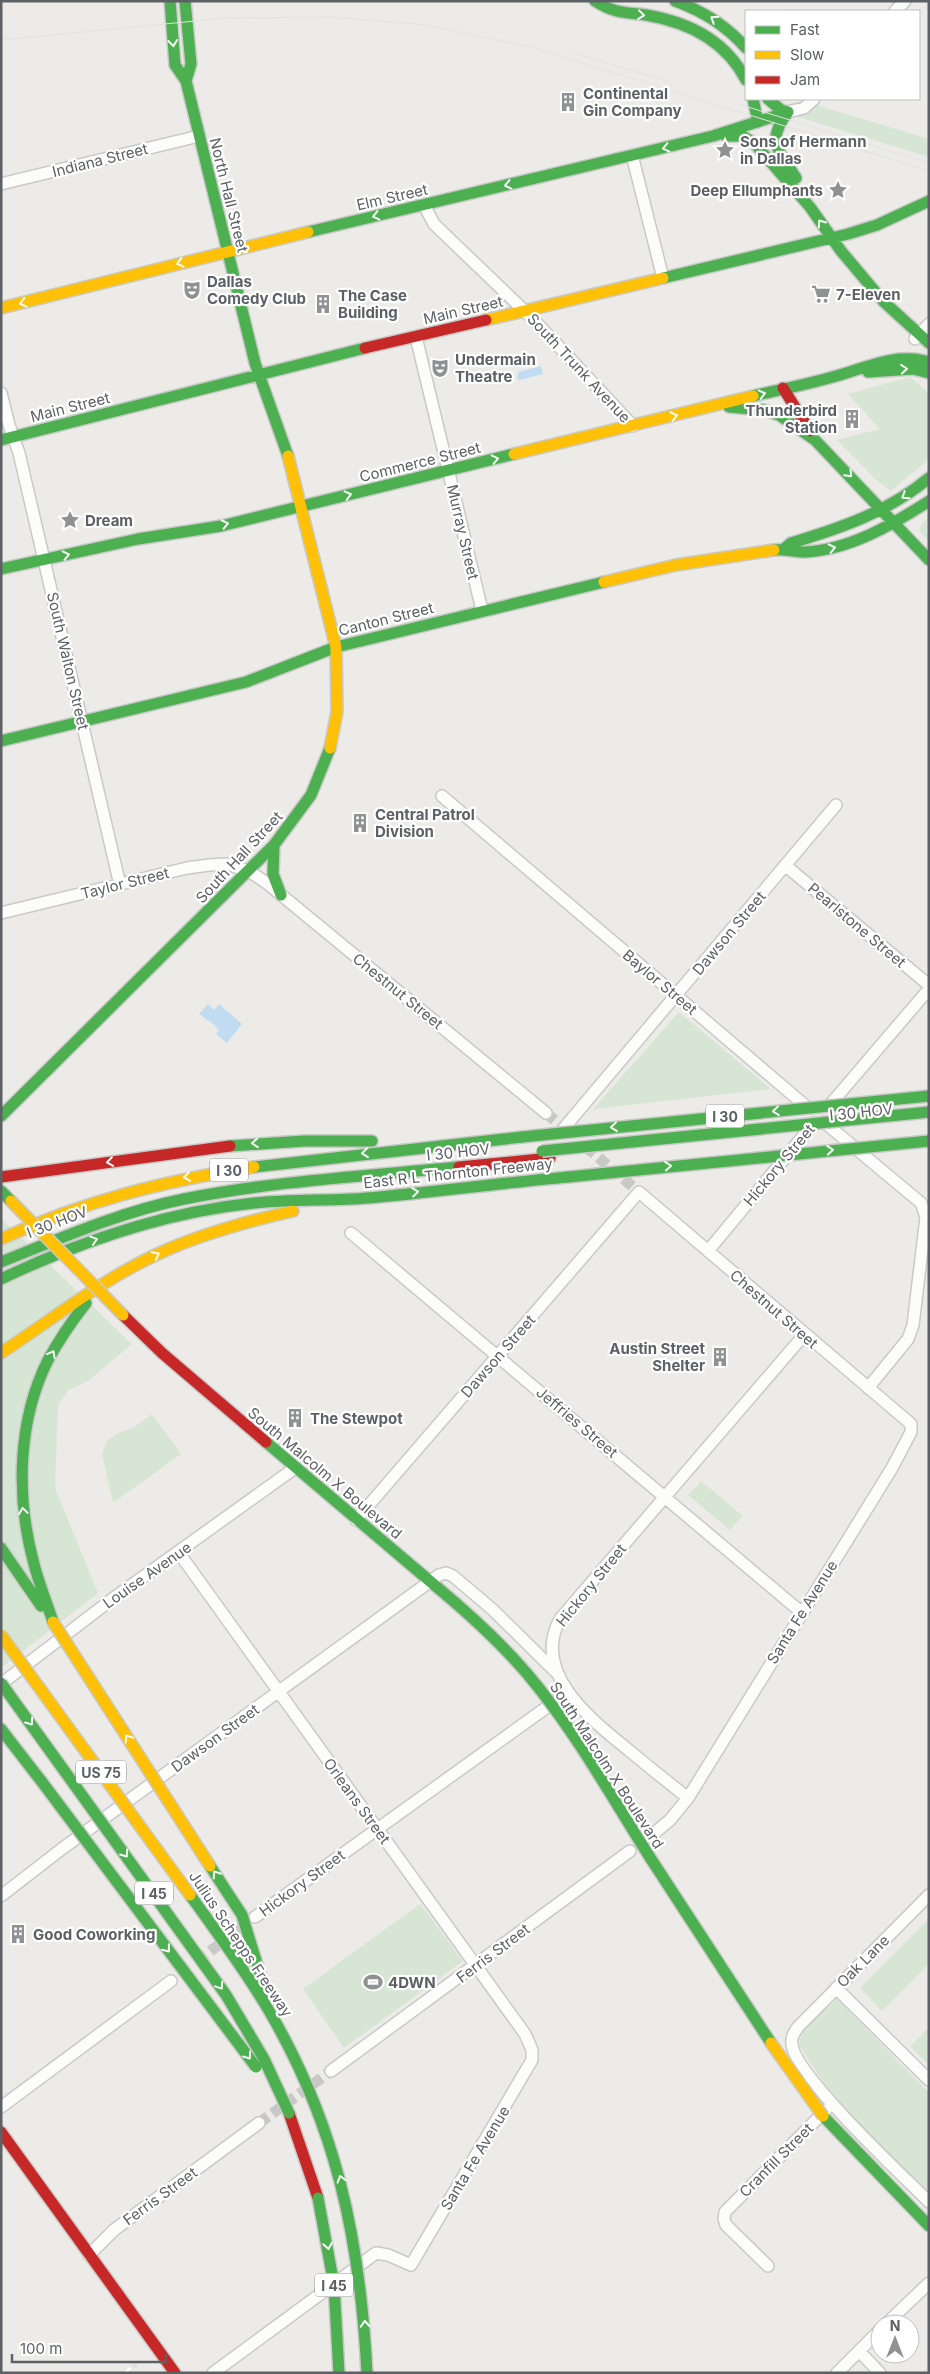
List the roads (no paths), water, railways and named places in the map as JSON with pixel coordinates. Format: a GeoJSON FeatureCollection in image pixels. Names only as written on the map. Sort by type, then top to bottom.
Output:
{"type":"FeatureCollection","features":[{"type":"Feature","properties":{"kind":"main road","name":"North Hall Street"},"geometry":{"type":"LineString","coordinates":[[170,1],[175,65],[186,81],[258,374]]}},
{"type":"Feature","properties":{"kind":"main road","name":"North Hall Street"},"geometry":{"type":"LineString","coordinates":[[185,1],[191,64],[186,81]]}},
{"type":"Feature","properties":{"kind":"main road"},"geometry":{"type":"LineString","coordinates":[[595,1],[612,11],[649,16],[690,28],[723,48],[744,68]]}},
{"type":"Feature","properties":{"kind":"main road"},"geometry":{"type":"LineString","coordinates":[[675,1],[711,17],[740,40],[745,47]]}},
{"type":"Feature","properties":{"kind":"main road"},"geometry":{"type":"LineString","coordinates":[[753,100],[758,122]]}},
{"type":"Feature","properties":{"kind":"main road"},"geometry":{"type":"LineString","coordinates":[[772,101],[788,112],[775,129],[774,142],[805,192],[810,207]]}},
{"type":"Feature","properties":{"kind":"main road","name":"Elm Street"},"geometry":{"type":"LineString","coordinates":[[1,308],[227,251],[713,136],[788,112]]}},
{"type":"Feature","properties":{"kind":"main road"},"geometry":{"type":"LineString","coordinates":[[713,136],[733,135],[749,139],[810,207],[832,238],[884,302],[921,339],[928,363]]}},
{"type":"Feature","properties":{"kind":"main road","name":"Main Street"},"geometry":{"type":"LineString","coordinates":[[1,440],[258,374],[832,238],[877,225],[929,201]]}},
{"type":"Feature","properties":{"kind":"main road","name":"Commerce Street"},"geometry":{"type":"LineString","coordinates":[[1,569],[138,538],[221,526],[844,374],[880,361],[910,356],[928,363]]}},
{"type":"Feature","properties":{"kind":"main road","name":"Commerce Street"},"geometry":{"type":"LineString","coordinates":[[844,374],[913,369],[929,373]]}},
{"type":"Feature","properties":{"kind":"main road","name":"South Hall Street"},"geometry":{"type":"LineString","coordinates":[[1,1116],[274,845],[311,795],[329,752],[337,712],[336,647],[284,441],[258,374]]}},
{"type":"Feature","properties":{"kind":"main road"},"geometry":{"type":"LineString","coordinates":[[783,388],[815,440]]}},
{"type":"Feature","properties":{"kind":"main road"},"geometry":{"type":"LineString","coordinates":[[714,406],[764,410],[796,425],[815,440],[929,560]]}},
{"type":"Feature","properties":{"kind":"main road","name":"Canton Street"},"geometry":{"type":"LineString","coordinates":[[784,549],[790,543],[843,527],[882,510],[929,478]]}},
{"type":"Feature","properties":{"kind":"main road","name":"Canton Street"},"geometry":{"type":"LineString","coordinates":[[1,741],[246,682],[336,647],[482,610],[722,555],[784,549],[803,552],[834,548],[895,523],[929,501]]}},
{"type":"Feature","properties":{"kind":"main road"},"geometry":{"type":"LineString","coordinates":[[274,845],[273,874],[281,895]]}},
{"type":"Feature","properties":{"kind":"main road","name":"East R L Thornton Freeway"},"geometry":{"type":"LineString","coordinates":[[1,1239],[62,1213],[118,1194],[178,1178],[306,1160],[466,1142],[929,1096]]}},
{"type":"Feature","properties":{"kind":"main road","name":"I 30 HOV"},"geometry":{"type":"LineString","coordinates":[[1,1262],[65,1234],[102,1221],[183,1199],[274,1185],[929,1112]]}},
{"type":"Feature","properties":{"kind":"main road","name":"I 30 HOV"},"geometry":{"type":"LineString","coordinates":[[1,1253],[62,1227],[107,1212],[187,1191],[276,1178],[929,1120]]}},
{"type":"Feature","properties":{"kind":"main road","name":"East R L Thornton Freeway"},"geometry":{"type":"LineString","coordinates":[[1,1279],[30,1264],[86,1242],[138,1226],[193,1213],[263,1203],[366,1198],[929,1141]]}},
{"type":"Feature","properties":{"kind":"main road"},"geometry":{"type":"LineString","coordinates":[[1,1177],[159,1155],[281,1142],[466,1142]]}},
{"type":"Feature","properties":{"kind":"main road","name":"South Malcolm X Boulevard"},"geometry":{"type":"LineString","coordinates":[[1,1191],[162,1353],[483,1628],[538,1687],[791,2072],[824,2116],[929,2226]]}},
{"type":"Feature","properties":{"kind":"main road"},"geometry":{"type":"LineString","coordinates":[[1,1353],[99,1288],[153,1257],[194,1238],[242,1222],[301,1209],[366,1198]]}},
{"type":"Feature","properties":{"kind":"main road"},"geometry":{"type":"LineString","coordinates":[[53,1622],[32,1559],[22,1505],[21,1476],[27,1415],[35,1387],[51,1354],[72,1322],[99,1288]]}},
{"type":"Feature","properties":{"kind":"main road"},"geometry":{"type":"LineString","coordinates":[[1,1548],[53,1622],[242,1915],[275,2020]]}},
{"type":"Feature","properties":{"kind":"main road","name":"Julius Schepps Freeway"},"geometry":{"type":"LineString","coordinates":[[1,1635],[222,1940],[275,2020],[316,2105],[335,2158],[347,2201],[361,2281],[367,2373]]}},
{"type":"Feature","properties":{"kind":"main road","name":"I 45"},"geometry":{"type":"LineString","coordinates":[[1,1683],[226,1994],[264,2058],[289,2113],[309,2168],[326,2235],[335,2292],[339,2373]]}},
{"type":"Feature","properties":{"kind":"main road"},"geometry":{"type":"LineString","coordinates":[[1,1729],[94,1855],[220,2016],[289,2113]]}},
{"type":"Feature","properties":{"kind":"main road"},"geometry":{"type":"LineString","coordinates":[[1,1745],[34,1787],[94,1855]]}},
{"type":"Feature","properties":{"kind":"main road"},"geometry":{"type":"LineString","coordinates":[[1,2132],[175,2373]]}},
{"type":"Feature","properties":{"kind":"street"},"geometry":{"type":"LineString","coordinates":[[896,10],[905,1]]}},
{"type":"Feature","properties":{"kind":"street","name":"Elm Street"},"geometry":{"type":"LineString","coordinates":[[788,112],[799,100]]}},
{"type":"Feature","properties":{"kind":"street","name":"Elm Street"},"geometry":{"type":"LineString","coordinates":[[788,112],[804,108],[813,100]]}},
{"type":"Feature","properties":{"kind":"street","name":"Indiana Street"},"geometry":{"type":"LineString","coordinates":[[1,184],[199,136]]}},
{"type":"Feature","properties":{"kind":"street"},"geometry":{"type":"LineString","coordinates":[[632,156],[663,278]]}},
{"type":"Feature","properties":{"kind":"street","name":"South Trunk Avenue"},"geometry":{"type":"LineString","coordinates":[[424,205],[434,224],[525,311],[634,426]]}},
{"type":"Feature","properties":{"kind":"street"},"geometry":{"type":"LineString","coordinates":[[921,339],[929,324]]}},
{"type":"Feature","properties":{"kind":"street","name":"Murray Street"},"geometry":{"type":"LineString","coordinates":[[416,337],[482,610]]}},
{"type":"Feature","properties":{"kind":"street","name":"South Walton Street"},"geometry":{"type":"LineString","coordinates":[[1,393],[14,437],[44,560],[120,884]]}},
{"type":"Feature","properties":{"kind":"street","name":"Baylor Street"},"geometry":{"type":"LineString","coordinates":[[442,796],[921,1203],[926,1217],[911,1332],[908,1339],[868,1388]]}},
{"type":"Feature","properties":{"kind":"street","name":"Dawson Street"},"geometry":{"type":"LineString","coordinates":[[564,1128],[836,805]]}},
{"type":"Feature","properties":{"kind":"street","name":"Taylor Street"},"geometry":{"type":"LineString","coordinates":[[1,913],[188,868],[227,864],[248,871]]}},
{"type":"Feature","properties":{"kind":"street","name":"Pearlstone Street"},"geometry":{"type":"LineString","coordinates":[[786,866],[929,987]]}},
{"type":"Feature","properties":{"kind":"street","name":"Chestnut Street"},"geometry":{"type":"LineString","coordinates":[[248,871],[260,877],[546,1113]]}},
{"type":"Feature","properties":{"kind":"street","name":"Hickory Street"},"geometry":{"type":"LineString","coordinates":[[708,1251],[929,987]]}},
{"type":"Feature","properties":{"kind":"street","name":"Dawson Street"},"geometry":{"type":"LineString","coordinates":[[356,1520],[639,1192]]}},
{"type":"Feature","properties":{"kind":"street","name":"Chestnut Street"},"geometry":{"type":"LineString","coordinates":[[639,1192],[804,1335],[911,1424]]}},
{"type":"Feature","properties":{"kind":"street","name":"Jeffries Street"},"geometry":{"type":"LineString","coordinates":[[351,1233],[666,1495],[801,1612]]}},
{"type":"Feature","properties":{"kind":"street","name":"Hickory Street"},"geometry":{"type":"LineString","coordinates":[[255,1917],[376,1828],[568,1692],[559,1675],[553,1645],[556,1628],[560,1619],[804,1335]]}},
{"type":"Feature","properties":{"kind":"street","name":"Santa Fe Avenue"},"geometry":{"type":"LineString","coordinates":[[652,1835],[670,1820],[688,1798],[801,1612],[892,1468],[911,1432],[911,1424]]}},
{"type":"Feature","properties":{"kind":"street","name":"Louise Avenue"},"geometry":{"type":"LineString","coordinates":[[1,1683],[107,1603],[295,1468]]}},
{"type":"Feature","properties":{"kind":"street","name":"Orleans Street"},"geometry":{"type":"LineString","coordinates":[[179,1552],[525,2034],[532,2050]]}},
{"type":"Feature","properties":{"kind":"street"},"geometry":{"type":"LineString","coordinates":[[434,1585],[439,1574],[446,1573],[452,1576],[492,1609],[559,1675]]}},
{"type":"Feature","properties":{"kind":"street","name":"Dawson Street"},"geometry":{"type":"LineString","coordinates":[[1,1896],[63,1848],[278,1692],[434,1585]]}},
{"type":"Feature","properties":{"kind":"street"},"geometry":{"type":"LineString","coordinates":[[568,1692],[592,1720],[688,1798]]}},
{"type":"Feature","properties":{"kind":"street","name":"Ferris Street"},"geometry":{"type":"LineString","coordinates":[[331,2071],[630,1852]]}},
{"type":"Feature","properties":{"kind":"street","name":"Oak Lane"},"geometry":{"type":"LineString","coordinates":[[833,2104],[798,2060],[792,2046],[793,2034],[929,1895]]}},
{"type":"Feature","properties":{"kind":"street"},"geometry":{"type":"LineString","coordinates":[[1,2108],[171,1981]]}},
{"type":"Feature","properties":{"kind":"street"},"geometry":{"type":"LineString","coordinates":[[836,1988],[929,2080]]}},
{"type":"Feature","properties":{"kind":"street","name":"Santa Fe Avenue"},"geometry":{"type":"LineString","coordinates":[[213,2373],[376,2253],[388,2255],[411,2265],[527,2071],[532,2060],[532,2050]]}},
{"type":"Feature","properties":{"kind":"street"},"geometry":{"type":"LineString","coordinates":[[833,2104],[929,2202]]}},
{"type":"Feature","properties":{"kind":"street","name":"Cranfill Street"},"geometry":{"type":"LineString","coordinates":[[768,2266],[734,2234],[724,2219],[725,2212],[833,2104]]}},
{"type":"Feature","properties":{"kind":"street","name":"Ferris Street"},"geometry":{"type":"LineString","coordinates":[[89,2255],[114,2230],[259,2123]]}},
{"type":"Feature","properties":{"kind":"street"},"geometry":{"type":"LineString","coordinates":[[896,2314],[929,2283]]}},
{"type":"Feature","properties":{"kind":"street"},"geometry":{"type":"LineString","coordinates":[[837,2373],[870,2340]]}},
{"type":"Feature","properties":{"kind":"street"},"geometry":{"type":"LineString","coordinates":[[859,2351],[880,2373]]}},
{"type":"Feature","properties":{"kind":"water"},"geometry":{"type":"Polygon","coordinates":[[[541,366],[543,374],[520,380],[517,379],[518,372],[541,366]]]}},
{"type":"Feature","properties":{"kind":"water"},"geometry":{"type":"Polygon","coordinates":[[[208,1004],[214,1010],[219,1004],[242,1024],[227,1043],[216,1034],[219,1030],[216,1026],[199,1014],[208,1004]]]}},
{"type":"Feature","properties":{"kind":"tunnel"},"geometry":{"type":"LineString","coordinates":[[546,1113],[570,1133]]}},
{"type":"Feature","properties":{"kind":"tunnel"},"geometry":{"type":"LineString","coordinates":[[586,1147],[639,1192]]}},
{"type":"Feature","properties":{"kind":"tunnel"},"geometry":{"type":"LineString","coordinates":[[197,1961],[248,1923]]}},
{"type":"Feature","properties":{"kind":"tunnel"},"geometry":{"type":"LineString","coordinates":[[259,2123],[331,2071]]}},
{"type":"Feature","properties":{"kind":"tram line"},"geometry":{"type":"LineString","coordinates":[[1,40],[226,18],[332,17],[426,25],[531,47],[929,171]]}},
{"type":"Feature","properties":{"kind":"tram line"},"geometry":{"type":"LineString","coordinates":[[571,52],[669,82]]}},
{"type":"Feature","properties":{"kind":"tram line"},"geometry":{"type":"LineString","coordinates":[[735,103],[929,163]]}},
{"type":"Feature","properties":{"kind":"railway"},"geometry":{"type":"LineString","coordinates":[[124,2373],[135,2365]]}},
{"type":"Feature","properties":{"kind":"place","name":"Continental Gin Company"},"geometry":{"type":"Point","coordinates":[568,102]}},
{"type":"Feature","properties":{"kind":"place","name":"Sons of Hermann in Dallas"},"geometry":{"type":"Point","coordinates":[725,150]}},
{"type":"Feature","properties":{"kind":"place","name":"Deep Ellumphants"},"geometry":{"type":"Point","coordinates":[838,190]}},
{"type":"Feature","properties":{"kind":"place","name":"Dallas Comedy Club"},"geometry":{"type":"Point","coordinates":[192,290]}},
{"type":"Feature","properties":{"kind":"place","name":"7-Eleven"},"geometry":{"type":"Point","coordinates":[821,294]}},
{"type":"Feature","properties":{"kind":"place","name":"The Case Building"},"geometry":{"type":"Point","coordinates":[323,304]}},
{"type":"Feature","properties":{"kind":"place","name":"Undermain Theatre"},"geometry":{"type":"Point","coordinates":[440,368]}},
{"type":"Feature","properties":{"kind":"place","name":"Thunderbird Station"},"geometry":{"type":"Point","coordinates":[852,419]}},
{"type":"Feature","properties":{"kind":"place","name":"Dream"},"geometry":{"type":"Point","coordinates":[70,520]}},
{"type":"Feature","properties":{"kind":"place","name":"Central Patrol Division"},"geometry":{"type":"Point","coordinates":[360,823]}},
{"type":"Feature","properties":{"kind":"place","name":"Austin Street Shelter"},"geometry":{"type":"Point","coordinates":[720,1357]}},
{"type":"Feature","properties":{"kind":"place","name":"The Stewpot"},"geometry":{"type":"Point","coordinates":[295,1418]}},
{"type":"Feature","properties":{"kind":"place","name":"Good Coworking"},"geometry":{"type":"Point","coordinates":[18,1934]}},
{"type":"Feature","properties":{"kind":"place","name":"4DWN"},"geometry":{"type":"Point","coordinates":[373,1982]}}]}
